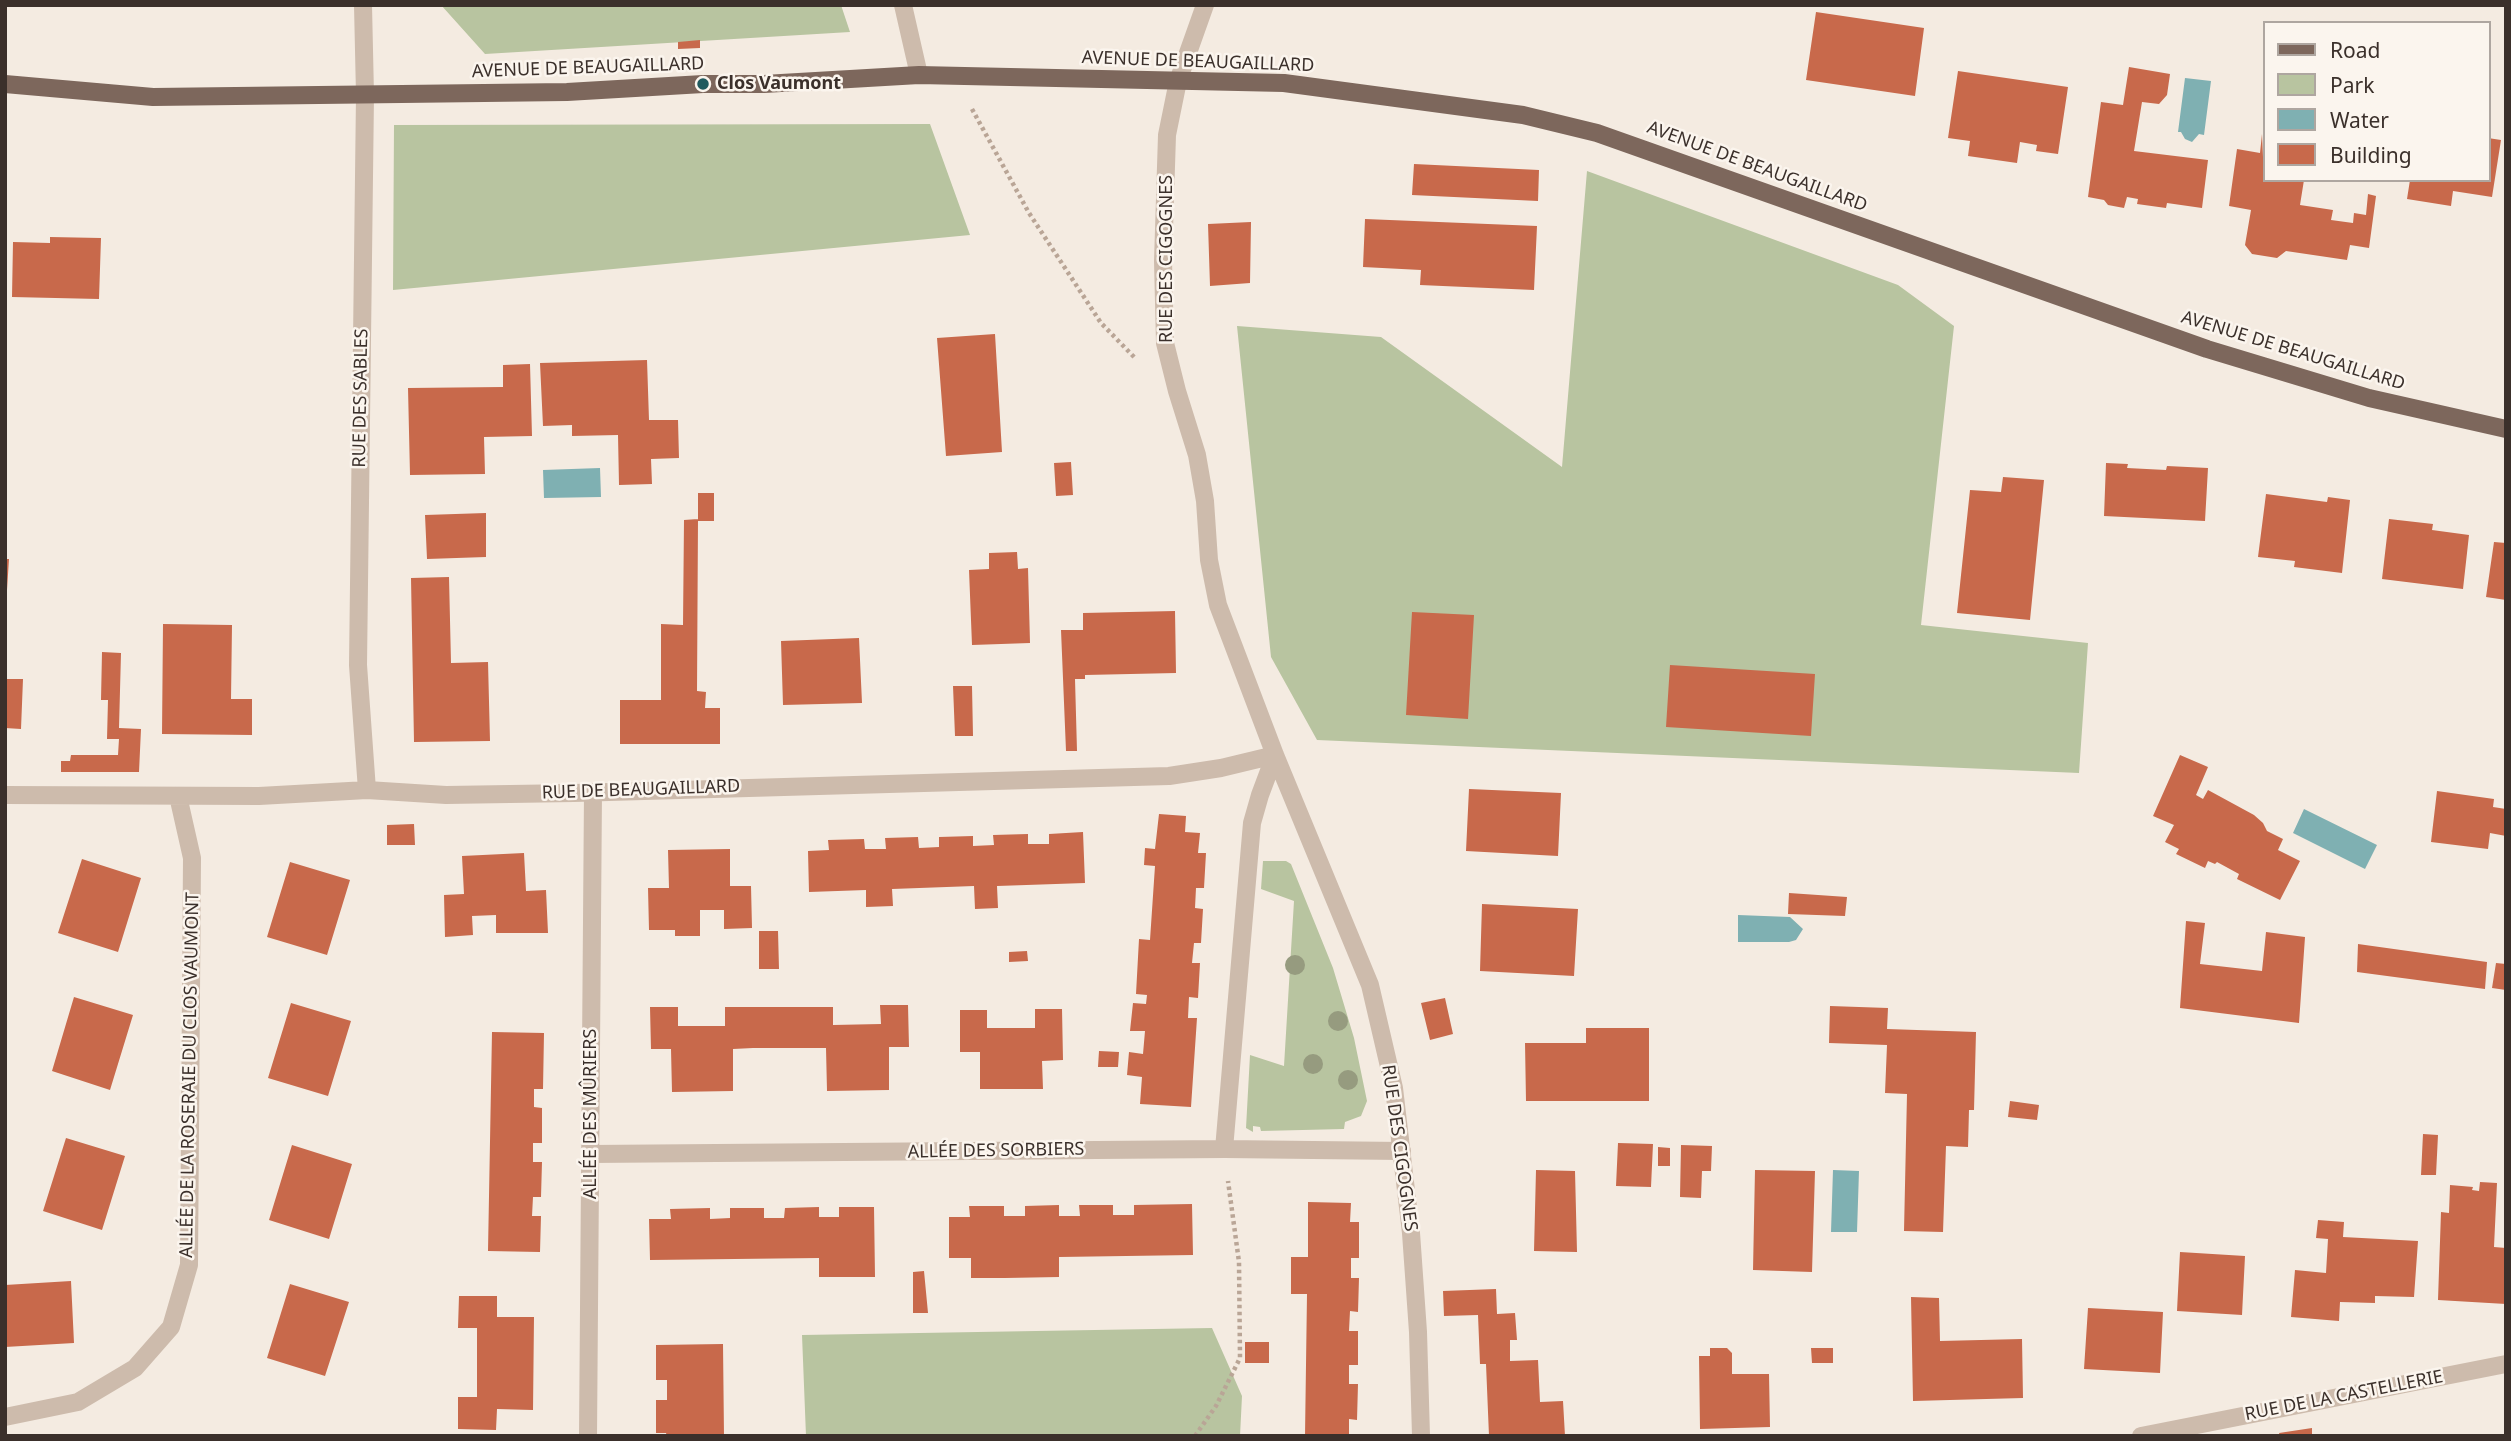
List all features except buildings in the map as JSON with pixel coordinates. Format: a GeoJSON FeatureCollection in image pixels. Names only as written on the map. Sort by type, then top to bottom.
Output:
{"type":"FeatureCollection","features":[{"type":"Feature","properties":{"kind":"main road","name":"AVENUE DE BEAUGAILLARD"},"geometry":{"type":"LineString","coordinates":[[5,84],[153,97],[365,95],[566,93],[919,75],[1284,83],[1523,115],[1597,132],[2207,349],[2369,398],[2506,429]]}},
{"type":"Feature","properties":{"kind":"street","name":"RUE DES SABLES"},"geometry":{"type":"LineString","coordinates":[[363,5],[365,95],[358,665],[367,790]]}},
{"type":"Feature","properties":{"kind":"street"},"geometry":{"type":"LineString","coordinates":[[904,5],[919,75]]}},
{"type":"Feature","properties":{"kind":"street","name":"RUE DES CIGOGNES"},"geometry":{"type":"LineString","coordinates":[[1205,5],[1178,81],[1167,135],[1163,261],[1165,343],[1197,455],[1205,501],[1209,560],[1218,605],[1275,755],[1370,985],[1394,1088],[1402,1151],[1418,1332],[1421,1436]]}},
{"type":"Feature","properties":{"kind":"street"},"geometry":{"type":"LineString","coordinates":[[1224,1149],[1252,823],[1259,795],[1275,755]]}},
{"type":"Feature","properties":{"kind":"street","name":"RUE DE BEAUGAILLARD"},"geometry":{"type":"LineString","coordinates":[[5,795],[260,796],[367,790],[446,795],[1169,776],[1221,768],[1275,755]]}},
{"type":"Feature","properties":{"kind":"street","name":"ALLÉE DES MÛRIERS"},"geometry":{"type":"LineString","coordinates":[[589,1436],[593,792]]}},
{"type":"Feature","properties":{"kind":"street","name":"ALLÉE DE LA ROSERAIE DU CLOS VAUMONT"},"geometry":{"type":"LineString","coordinates":[[5,1418],[78,1402],[135,1368],[171,1327],[189,1265],[192,858],[178,796]]}},
{"type":"Feature","properties":{"kind":"street","name":"ALLÉE DES SORBIERS"},"geometry":{"type":"LineString","coordinates":[[590,1154],[1224,1149],[1402,1151]]}},
{"type":"Feature","properties":{"kind":"street","name":"RUE DE LA CASTELLERIE"},"geometry":{"type":"LineString","coordinates":[[2141,1436],[2506,1364]]}},
{"type":"Feature","properties":{"kind":"path"},"geometry":{"type":"LineString","coordinates":[[956,76],[1029,213],[1101,323],[1129,353],[1177,391]]}},
{"type":"Feature","properties":{"kind":"path"},"geometry":{"type":"LineString","coordinates":[[1195,1436],[1216,1406],[1240,1358],[1239,1262],[1224,1149]]}},
{"type":"Feature","properties":{"kind":"green space"},"geometry":{"type":"Polygon","coordinates":[[[441,5],[841,5],[850,32],[485,54],[441,5]]]}},
{"type":"Feature","properties":{"kind":"green space"},"geometry":{"type":"Polygon","coordinates":[[[930,124],[970,235],[393,290],[394,125],[930,124]]]}},
{"type":"Feature","properties":{"kind":"green space"},"geometry":{"type":"Polygon","coordinates":[[[1587,171],[1898,285],[1954,326],[1921,625],[2088,643],[2079,773],[1317,740],[1271,657],[1237,326],[1381,337],[1562,467],[1587,171]]]}},
{"type":"Feature","properties":{"kind":"green space"},"geometry":{"type":"Polygon","coordinates":[[[1263,861],[1286,861],[1291,864],[1333,968],[1354,1038],[1367,1101],[1361,1116],[1345,1122],[1344,1129],[1261,1131],[1260,1127],[1253,1126],[1253,1132],[1246,1128],[1250,1055],[1284,1066],[1294,901],[1261,889],[1263,861]]]}},
{"type":"Feature","properties":{"kind":"green space"},"geometry":{"type":"Polygon","coordinates":[[[1212,1328],[1242,1396],[1240,1436],[806,1436],[802,1335],[1212,1328]]]}},
{"type":"Feature","properties":{"kind":"water"},"geometry":{"type":"Polygon","coordinates":[[[2185,78],[2211,81],[2204,135],[2199,134],[2192,142],[2178,132],[2185,78]]]}},
{"type":"Feature","properties":{"kind":"water"},"geometry":{"type":"Polygon","coordinates":[[[600,468],[601,497],[544,498],[543,470],[600,468]]]}},
{"type":"Feature","properties":{"kind":"water"},"geometry":{"type":"Polygon","coordinates":[[[2304,809],[2377,845],[2365,869],[2293,833],[2304,809]]]}},
{"type":"Feature","properties":{"kind":"water"},"geometry":{"type":"Polygon","coordinates":[[[1738,915],[1790,917],[1803,929],[1796,940],[1789,942],[1738,942],[1738,915]]]}},
{"type":"Feature","properties":{"kind":"water"},"geometry":{"type":"Polygon","coordinates":[[[1833,1170],[1859,1171],[1857,1232],[1831,1232],[1833,1170]]]}},
{"type":"Feature","properties":{"kind":"place","name":"Clos Vaumont"},"geometry":{"type":"Point","coordinates":[703,84]}}]}
